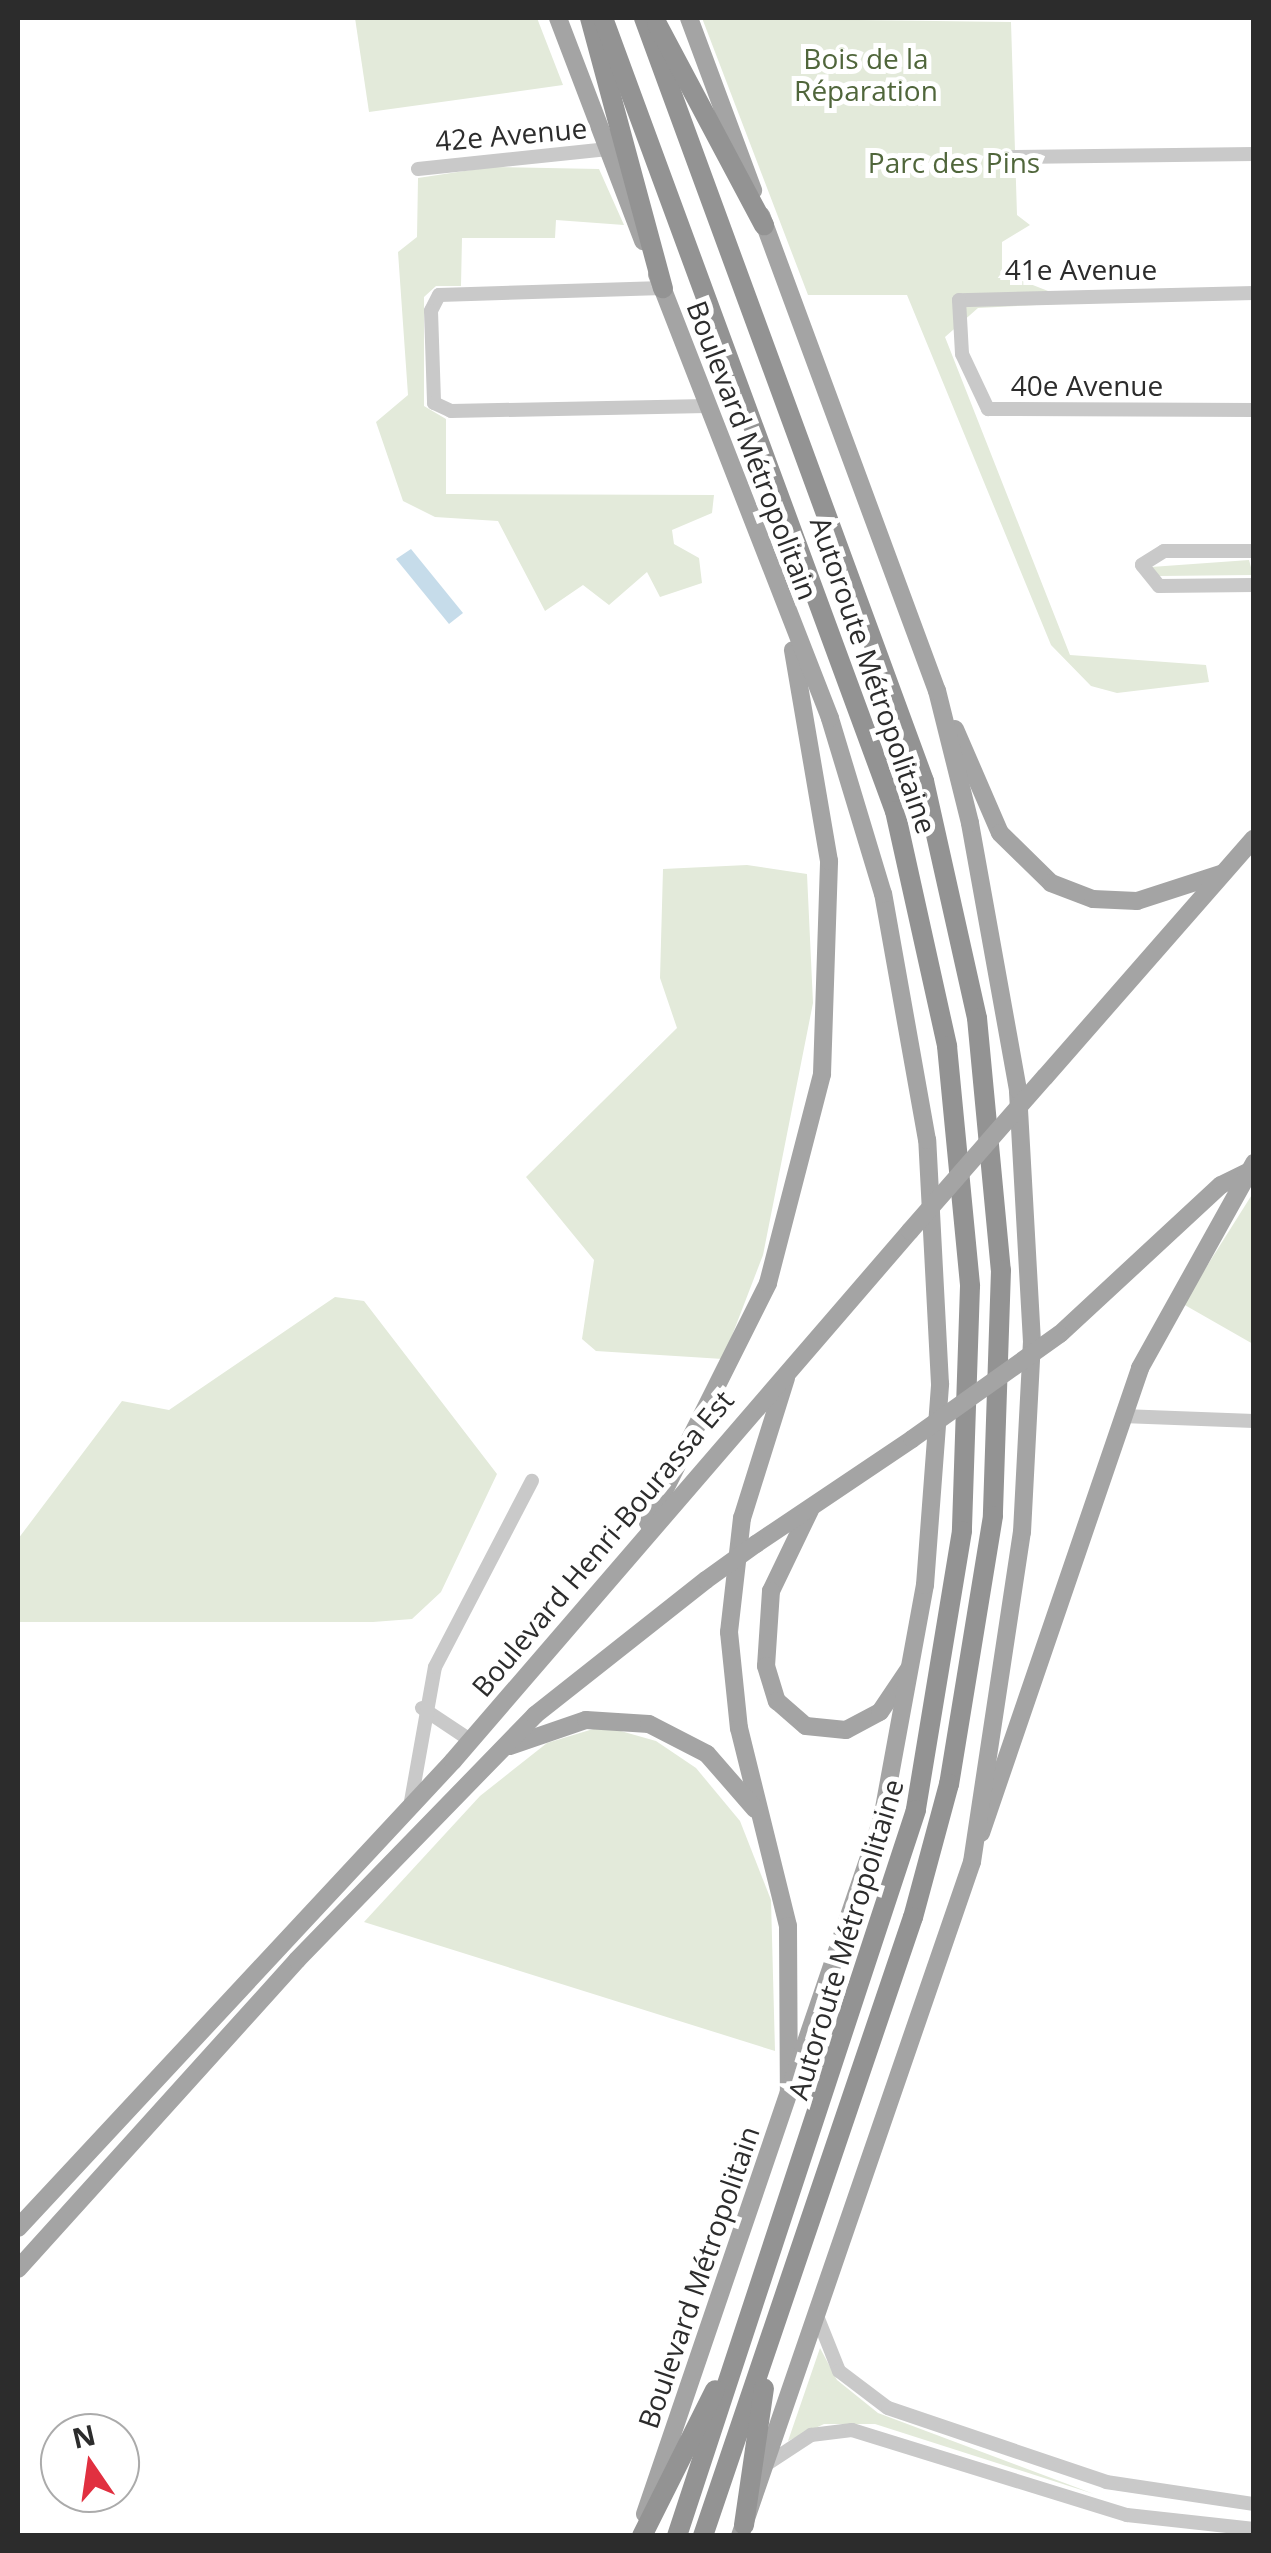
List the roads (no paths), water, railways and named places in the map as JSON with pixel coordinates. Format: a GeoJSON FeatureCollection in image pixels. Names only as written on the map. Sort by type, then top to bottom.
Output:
{"type":"FeatureCollection","features":[{"type":"Feature","properties":{"kind":"highway"},"geometry":{"type":"LineString","coordinates":[[590,18],[663,288]]}},
{"type":"Feature","properties":{"kind":"highway","name":"Autoroute Métropolitaine"},"geometry":{"type":"LineString","coordinates":[[603,18],[899,825],[942,1016],[966,1222],[965,1502],[932,1736],[884,1925],[677,2536]]}},
{"type":"Feature","properties":{"kind":"highway","name":"Autoroute Métropolitaine"},"geometry":{"type":"LineString","coordinates":[[644,18],[920,767],[972,988],[998,1213],[995,1491],[962,1725],[912,1917],[703,2536]]}},
{"type":"Feature","properties":{"kind":"highway"},"geometry":{"type":"LineString","coordinates":[[654,18],[764,224]]}},
{"type":"Feature","properties":{"kind":"highway"},"geometry":{"type":"LineString","coordinates":[[640,2536],[753,2312]]}},
{"type":"Feature","properties":{"kind":"highway"},"geometry":{"type":"LineString","coordinates":[[742,2530],[778,2314]]}},
{"type":"Feature","properties":{"kind":"main road","name":"Boulevard Métropolitain"},"geometry":{"type":"LineString","coordinates":[[558,18],[663,288],[869,843],[926,1124],[940,1384],[915,1660],[865,1880],[640,2536]]}},
{"type":"Feature","properties":{"kind":"main road"},"geometry":{"type":"LineString","coordinates":[[689,18],[937,691],[1000,833],[1041,876],[1115,901],[1222,873]]}},
{"type":"Feature","properties":{"kind":"main road"},"geometry":{"type":"LineString","coordinates":[[648,1526],[768,1282],[822,1074],[832,950],[827,835],[782,606]]}},
{"type":"Feature","properties":{"kind":"main road"},"geometry":{"type":"LineString","coordinates":[[937,691],[1006,1003],[1031,1266],[1022,1532],[972,1862]]}},
{"type":"Feature","properties":{"kind":"main road","name":"Boulevard Henri-Bourassa Est"},"geometry":{"type":"LineString","coordinates":[[18,2228],[470,1740],[648,1526],[786,1378],[1254,838]]}},
{"type":"Feature","properties":{"kind":"main road"},"geometry":{"type":"LineString","coordinates":[[18,2269],[472,1779],[576,1679],[756,1544],[1060,1334],[1221,1185],[1251,1167]]}},
{"type":"Feature","properties":{"kind":"main road"},"geometry":{"type":"LineString","coordinates":[[742,2530],[1122,1416],[1167,1310],[1251,1167]]}},
{"type":"Feature","properties":{"kind":"main road"},"geometry":{"type":"LineString","coordinates":[[786,1378],[742,1518],[729,1614],[736,1710],[789,1935],[789,2100]]}},
{"type":"Feature","properties":{"kind":"main road"},"geometry":{"type":"LineString","coordinates":[[810,1510],[773,1580],[766,1654],[777,1702],[815,1729],[856,1728],[886,1705],[915,1660]]}},
{"type":"Feature","properties":{"kind":"main road"},"geometry":{"type":"LineString","coordinates":[[505,1748],[586,1720],[650,1724],[706,1754],[761,1817]]}},
{"type":"Feature","properties":{"kind":"main road"},"geometry":{"type":"LineString","coordinates":[[470,1740],[472,1779]]}},
{"type":"Feature","properties":{"kind":"street","name":"42e Avenue"},"geometry":{"type":"LineString","coordinates":[[418,169],[608,149]]}},
{"type":"Feature","properties":{"kind":"street"},"geometry":{"type":"LineString","coordinates":[[1013,157],[1254,154]]}},
{"type":"Feature","properties":{"kind":"street"},"geometry":{"type":"LineString","coordinates":[[663,288],[437,296],[436,407],[706,406]]}},
{"type":"Feature","properties":{"kind":"street","name":"41e Avenue"},"geometry":{"type":"LineString","coordinates":[[961,348],[963,294],[1254,293]]}},
{"type":"Feature","properties":{"kind":"street","name":"40e Avenue"},"geometry":{"type":"LineString","coordinates":[[961,348],[994,411],[1254,410]]}},
{"type":"Feature","properties":{"kind":"street"},"geometry":{"type":"LineString","coordinates":[[1254,550],[1164,551],[1142,564],[1158,586],[1254,585]]}},
{"type":"Feature","properties":{"kind":"street"},"geometry":{"type":"LineString","coordinates":[[1122,1416],[1254,1421]]}},
{"type":"Feature","properties":{"kind":"street"},"geometry":{"type":"LineString","coordinates":[[410,1807],[422,1708],[443,1648],[532,1481]]}},
{"type":"Feature","properties":{"kind":"street"},"geometry":{"type":"LineString","coordinates":[[422,1708],[470,1740]]}},
{"type":"Feature","properties":{"kind":"street"},"geometry":{"type":"LineString","coordinates":[[817,2316],[839,2371],[876,2402],[1106,2482],[1254,2504]]}},
{"type":"Feature","properties":{"kind":"street"},"geometry":{"type":"LineString","coordinates":[[766,2464],[811,2435],[852,2430],[1098,2508],[1202,2530],[1254,2529]]}},
{"type":"Feature","properties":{"kind":"street"},"geometry":{"type":"LineString","coordinates":[[1098,2508],[1106,2482]]}},
{"type":"Feature","properties":{"kind":"water"},"geometry":{"type":"Polygon","coordinates":[[[411,549],[463,613],[449,624],[396,559],[411,549]]]}},
{"type":"Feature","properties":{"kind":"park label","name":"Bois de la Réparation"},"geometry":{"type":"Point","coordinates":[866,74]}},
{"type":"Feature","properties":{"kind":"park label","name":"Parc des Pins"},"geometry":{"type":"Point","coordinates":[954,162]}}]}
